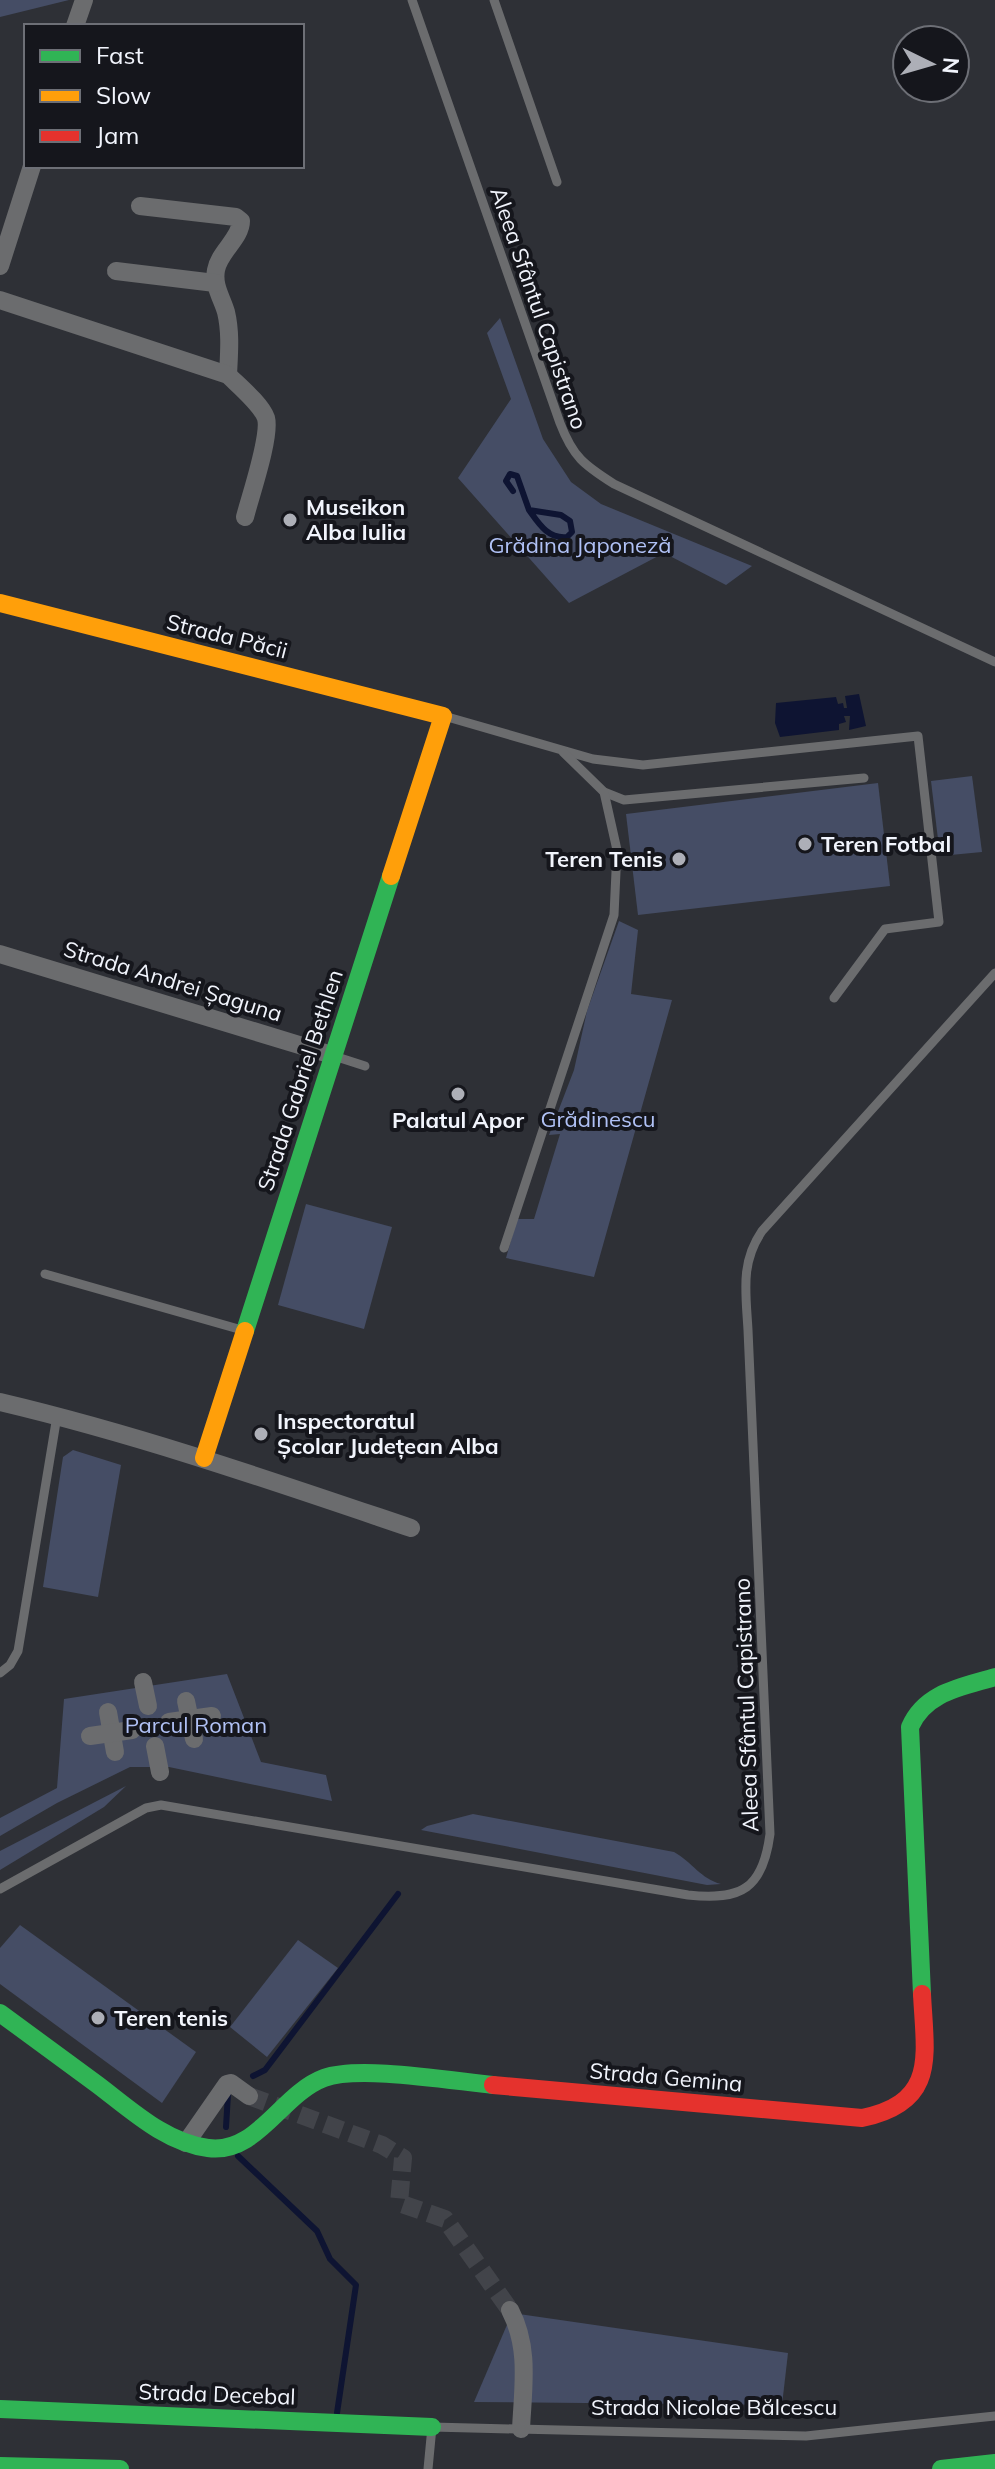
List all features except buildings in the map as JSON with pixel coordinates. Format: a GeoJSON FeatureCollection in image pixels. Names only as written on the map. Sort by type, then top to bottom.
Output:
{"type":"FeatureCollection","features":[{"type":"Feature","properties":{"kind":"street"},"geometry":{"type":"LineString","coordinates":[[76,24],[83,2]]}},
{"type":"Feature","properties":{"kind":"street"},"geometry":{"type":"LineString","coordinates":[[0,266],[31,168]]}},
{"type":"Feature","properties":{"kind":"street"},"geometry":{"type":"LineString","coordinates":[[140,206],[236,217],[241,221],[241,227],[220,256],[215,283],[226,313],[230,338],[228,375]]}},
{"type":"Feature","properties":{"kind":"street"},"geometry":{"type":"LineString","coordinates":[[116,271],[215,283]]}},
{"type":"Feature","properties":{"kind":"street"},"geometry":{"type":"LineString","coordinates":[[0,300],[228,375],[250,396],[266,418],[265,442],[245,517]]}},
{"type":"Feature","properties":{"kind":"street","name":"Strada Păcii"},"geometry":{"type":"LineString","coordinates":[[0,603],[443,716]]}},
{"type":"Feature","properties":{"kind":"street","name":"Strada Gabriel Bethlen"},"geometry":{"type":"LineString","coordinates":[[204,1458],[251,1333],[332,1055],[443,716]]}},
{"type":"Feature","properties":{"kind":"street","name":"Strada Andrei Șaguna"},"geometry":{"type":"LineString","coordinates":[[0,954],[332,1055]]}},
{"type":"Feature","properties":{"kind":"street"},"geometry":{"type":"LineString","coordinates":[[0,1402],[204,1458],[411,1528]]}},
{"type":"Feature","properties":{"kind":"street","name":"Strada Gemina"},"geometry":{"type":"LineString","coordinates":[[0,2013],[156,2128],[186,2143],[211,2149],[234,2145],[255,2135],[290,2098],[306,2086],[326,2077],[351,2072],[862,2118],[889,2113],[910,2097],[920,2082],[925,2062],[910,1727],[914,1712],[923,1704],[995,1677]]}},
{"type":"Feature","properties":{"kind":"street"},"geometry":{"type":"LineString","coordinates":[[143,1682],[148,1706]]}},
{"type":"Feature","properties":{"kind":"street"},"geometry":{"type":"LineString","coordinates":[[169,1722],[188,1710],[212,1716]]}},
{"type":"Feature","properties":{"kind":"street"},"geometry":{"type":"LineString","coordinates":[[188,1710],[194,1739]]}},
{"type":"Feature","properties":{"kind":"street"},"geometry":{"type":"LineString","coordinates":[[108,1712],[114,1742]]}},
{"type":"Feature","properties":{"kind":"street"},"geometry":{"type":"LineString","coordinates":[[90,1736],[114,1742],[132,1730]]}},
{"type":"Feature","properties":{"kind":"street"},"geometry":{"type":"LineString","coordinates":[[155,1746],[160,1772]]}},
{"type":"Feature","properties":{"kind":"street"},"geometry":{"type":"LineString","coordinates":[[186,2143],[227,2084],[231,2083],[249,2096]]}},
{"type":"Feature","properties":{"kind":"street"},"geometry":{"type":"LineString","coordinates":[[510,2310],[521,2331],[525,2353],[521,2429]]}},
{"type":"Feature","properties":{"kind":"street","name":"Strada Decebal"},"geometry":{"type":"LineString","coordinates":[[0,2409],[432,2427]]}},
{"type":"Feature","properties":{"kind":"street"},"geometry":{"type":"LineString","coordinates":[[941,2469],[995,2463]]}},
{"type":"Feature","properties":{"kind":"street"},"geometry":{"type":"LineString","coordinates":[[0,2466],[120,2469]]}},
{"type":"Feature","properties":{"kind":"lane","name":"Aleea Sfântul Capistrano"},"geometry":{"type":"LineString","coordinates":[[412,0],[560,423],[570,449],[582,464],[614,484],[995,662]]}},
{"type":"Feature","properties":{"kind":"lane"},"geometry":{"type":"LineString","coordinates":[[494,0],[557,182]]}},
{"type":"Feature","properties":{"kind":"lane"},"geometry":{"type":"LineString","coordinates":[[443,716],[563,752],[643,765],[918,736],[939,922],[885,929],[834,998]]}},
{"type":"Feature","properties":{"kind":"lane"},"geometry":{"type":"LineString","coordinates":[[563,752],[604,792],[624,800],[864,778]]}},
{"type":"Feature","properties":{"kind":"lane"},"geometry":{"type":"LineString","coordinates":[[504,1248],[614,915],[617,850],[604,792]]}},
{"type":"Feature","properties":{"kind":"lane","name":"Aleea Sfântul Capistrano"},"geometry":{"type":"LineString","coordinates":[[0,1889],[146,1808],[161,1805],[688,1895],[714,1898],[737,1894],[757,1880],[767,1858],[770,1834],[747,1261],[762,1231],[995,973]]}},
{"type":"Feature","properties":{"kind":"lane"},"geometry":{"type":"LineString","coordinates":[[332,1055],[365,1066]]}},
{"type":"Feature","properties":{"kind":"lane"},"geometry":{"type":"LineString","coordinates":[[45,1274],[251,1333]]}},
{"type":"Feature","properties":{"kind":"lane"},"geometry":{"type":"LineString","coordinates":[[0,1673],[10,1665],[18,1651],[57,1416]]}},
{"type":"Feature","properties":{"kind":"lane","name":"Strada Nicolae Bălcescu"},"geometry":{"type":"LineString","coordinates":[[432,2427],[806,2436],[995,2416]]}},
{"type":"Feature","properties":{"kind":"lane"},"geometry":{"type":"LineString","coordinates":[[428,2469],[432,2427]]}},
{"type":"Feature","properties":{"kind":"green space"},"geometry":{"type":"Polygon","coordinates":[[[0,0],[69,0],[0,17],[0,0]]]}},
{"type":"Feature","properties":{"kind":"green space","name":"Grădina Japoneză"},"geometry":{"type":"Polygon","coordinates":[[[500,318],[543,439],[571,482],[601,504],[752,566],[726,585],[664,553],[569,603],[458,478],[511,399],[487,333],[500,318]]]}},
{"type":"Feature","properties":{"kind":"green space"},"geometry":{"type":"Polygon","coordinates":[[[972,776],[982,852],[940,856],[931,781],[972,776]]]}},
{"type":"Feature","properties":{"kind":"green space","name":"Teren Fotbal"},"geometry":{"type":"Polygon","coordinates":[[[878,783],[890,886],[638,915],[626,814],[878,783]]]}},
{"type":"Feature","properties":{"kind":"green space","name":"Grădinescu"},"geometry":{"type":"Polygon","coordinates":[[[619,921],[638,930],[631,994],[672,1000],[594,1277],[506,1258],[517,1219],[534,1219],[560,1134],[549,1135],[574,1070],[587,1011],[619,921]]]}},
{"type":"Feature","properties":{"kind":"green space"},"geometry":{"type":"Polygon","coordinates":[[[306,1204],[392,1227],[364,1329],[278,1305],[306,1204]]]}},
{"type":"Feature","properties":{"kind":"green space"},"geometry":{"type":"Polygon","coordinates":[[[73,1450],[121,1465],[98,1597],[43,1587],[63,1457],[73,1450]]]}},
{"type":"Feature","properties":{"kind":"green space","name":"Parcul Roman"},"geometry":{"type":"Polygon","coordinates":[[[227,1674],[261,1762],[326,1775],[332,1801],[169,1767],[130,1767],[57,1803],[0,1836],[0,1818],[57,1788],[64,1699],[227,1674]]]}},
{"type":"Feature","properties":{"kind":"green space"},"geometry":{"type":"Polygon","coordinates":[[[126,1786],[104,1807],[0,1870],[0,1851],[126,1786]]]}},
{"type":"Feature","properties":{"kind":"green space"},"geometry":{"type":"Polygon","coordinates":[[[473,1814],[674,1852],[721,1884],[707,1885],[421,1830],[473,1814]]]}},
{"type":"Feature","properties":{"kind":"green space","name":"Teren tenis"},"geometry":{"type":"Polygon","coordinates":[[[20,1925],[196,2052],[162,2103],[0,1984],[0,1948],[20,1925]]]}},
{"type":"Feature","properties":{"kind":"green space","name":"Teren tenis"},"geometry":{"type":"Polygon","coordinates":[[[298,1940],[338,1968],[267,2057],[230,2027],[298,1940]]]}},
{"type":"Feature","properties":{"kind":"green space"},"geometry":{"type":"Polygon","coordinates":[[[512,2313],[788,2353],[782,2405],[474,2402],[512,2313]]]}},
{"type":"Feature","properties":{"kind":"shaded area"},"geometry":{"type":"Polygon","coordinates":[[[859,694],[866,726],[849,730],[850,716],[844,716],[846,722],[839,724],[839,730],[780,737],[775,723],[776,703],[836,697],[838,704],[843,703],[847,708],[845,696],[859,694]]]}},
{"type":"Feature","properties":{"kind":"waterway"},"geometry":{"type":"LineString","coordinates":[[513,491],[506,481],[510,474],[517,476],[529,510],[561,515],[570,521],[572,532],[567,537],[554,536],[540,525],[529,510]]}},
{"type":"Feature","properties":{"kind":"waterway"},"geometry":{"type":"LineString","coordinates":[[253,2076],[265,2070],[398,1894]]}},
{"type":"Feature","properties":{"kind":"waterway"},"geometry":{"type":"LineString","coordinates":[[226,2127],[228,2094]]}},
{"type":"Feature","properties":{"kind":"waterway"},"geometry":{"type":"LineString","coordinates":[[238,2156],[317,2231],[330,2259],[356,2285],[337,2413]]}},
{"type":"Feature","properties":{"kind":"tunnel"},"geometry":{"type":"LineString","coordinates":[[249,2096],[382,2145],[403,2158],[399,2203],[445,2219],[510,2310]]}},
{"type":"Feature","properties":{"kind":"traffic: fast"},"geometry":{"type":"LineString","coordinates":[[245,1331],[391,876]]}},
{"type":"Feature","properties":{"kind":"traffic: fast"},"geometry":{"type":"LineString","coordinates":[[922,1994],[910,1727],[917,1715],[935,1698],[995,1677]]}},
{"type":"Feature","properties":{"kind":"traffic: fast"},"geometry":{"type":"LineString","coordinates":[[0,2013],[150,2124],[178,2140],[208,2148],[225,2148],[241,2142],[309,2086],[340,2074],[382,2073],[493,2085]]}},
{"type":"Feature","properties":{"kind":"traffic: fast"},"geometry":{"type":"LineString","coordinates":[[0,2409],[432,2427]]}},
{"type":"Feature","properties":{"kind":"traffic: fast"},"geometry":{"type":"LineString","coordinates":[[941,2469],[995,2463]]}},
{"type":"Feature","properties":{"kind":"traffic: fast"},"geometry":{"type":"LineString","coordinates":[[0,2466],[120,2469]]}},
{"type":"Feature","properties":{"kind":"traffic: slow"},"geometry":{"type":"LineString","coordinates":[[0,603],[443,716],[391,876]]}},
{"type":"Feature","properties":{"kind":"traffic: slow"},"geometry":{"type":"LineString","coordinates":[[204,1458],[245,1331]]}},
{"type":"Feature","properties":{"kind":"traffic: jam"},"geometry":{"type":"LineString","coordinates":[[493,2085],[862,2118],[887,2111],[904,2101],[915,2088],[922,2073],[924,2056],[922,1994]]}},
{"type":"Feature","properties":{"kind":"place","name":"Museikon Alba Iulia"},"geometry":{"type":"Point","coordinates":[290,520]}},
{"type":"Feature","properties":{"kind":"place","name":"Teren Fotbal"},"geometry":{"type":"Point","coordinates":[805,844]}},
{"type":"Feature","properties":{"kind":"place","name":"Teren Tenis"},"geometry":{"type":"Point","coordinates":[679,859]}},
{"type":"Feature","properties":{"kind":"place","name":"Palatul Apor"},"geometry":{"type":"Point","coordinates":[458,1094]}},
{"type":"Feature","properties":{"kind":"place","name":"Inspectoratul Școlar Județean Alba"},"geometry":{"type":"Point","coordinates":[261,1434]}},
{"type":"Feature","properties":{"kind":"place","name":"Teren tenis"},"geometry":{"type":"Point","coordinates":[98,2018]}}]}
